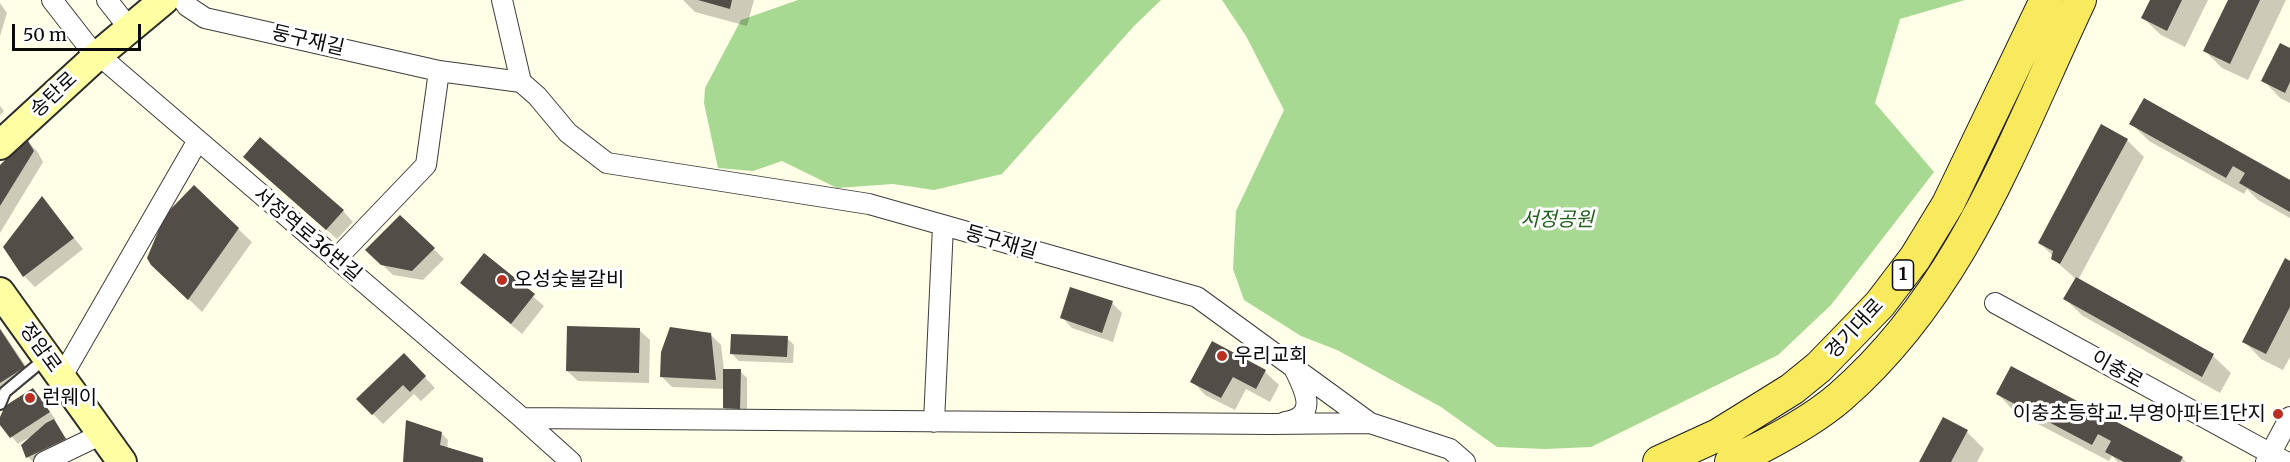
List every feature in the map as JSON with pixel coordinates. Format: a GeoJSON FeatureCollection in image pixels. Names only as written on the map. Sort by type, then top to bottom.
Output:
{"type":"FeatureCollection","features":[{"type":"Feature","properties":{"kind":"main road","name":"송탄로"},"geometry":{"type":"LineString","coordinates":[[0,145],[92,50],[125,11],[164,0]]}},
{"type":"Feature","properties":{"kind":"main road","name":"경기대로"},"geometry":{"type":"LineString","coordinates":[[1659,462],[1718,435],[1792,389],[1819,367],[1881,304],[1915,258],[1948,204],[2046,0]]}},
{"type":"Feature","properties":{"kind":"main road","name":"경기대로"},"geometry":{"type":"LineString","coordinates":[[1731,462],[1767,443],[1838,398],[1885,354],[1923,307],[1950,268],[1983,210],[2080,0]]}},
{"type":"Feature","properties":{"kind":"main road","name":"송탄로"},"geometry":{"type":"LineString","coordinates":[[0,126],[92,50]]}},
{"type":"Feature","properties":{"kind":"main road","name":"정암로"},"geometry":{"type":"LineString","coordinates":[[2,300],[54,367],[122,462]]}},
{"type":"Feature","properties":{"kind":"street","name":"서정역로36번길"},"geometry":{"type":"LineString","coordinates":[[52,0],[92,50],[571,462]]}},
{"type":"Feature","properties":{"kind":"street","name":"둥구재길"},"geometry":{"type":"LineString","coordinates":[[183,0],[187,6],[205,18],[440,71],[521,82],[537,96],[568,133],[607,163],[869,204],[1197,297],[1370,423],[1450,449],[1465,462]]}},
{"type":"Feature","properties":{"kind":"street"},"geometry":{"type":"LineString","coordinates":[[502,0],[521,82]]}},
{"type":"Feature","properties":{"kind":"street"},"geometry":{"type":"LineString","coordinates":[[336,259],[426,165],[440,71]]}},
{"type":"Feature","properties":{"kind":"street"},"geometry":{"type":"LineString","coordinates":[[54,367],[197,142]]}},
{"type":"Feature","properties":{"kind":"street"},"geometry":{"type":"LineString","coordinates":[[934,422],[943,226]]}},
{"type":"Feature","properties":{"kind":"street","name":"이충로"},"geometry":{"type":"LineString","coordinates":[[1995,303],[2274,459],[2290,417]]}},
{"type":"Feature","properties":{"kind":"street"},"geometry":{"type":"LineString","coordinates":[[1271,424],[1295,420],[1305,411],[1308,397],[1294,368]]}},
{"type":"Feature","properties":{"kind":"street"},"geometry":{"type":"LineString","coordinates":[[522,418],[1370,423]]}},
{"type":"Feature","properties":{"kind":"street"},"geometry":{"type":"LineString","coordinates":[[44,462],[102,434]]}},
{"type":"Feature","properties":{"kind":"lane"},"geometry":{"type":"LineString","coordinates":[[0,404],[5,392],[54,367]]}},
{"type":"Feature","properties":{"kind":"green space"},"geometry":{"type":"Polygon","coordinates":[[[798,0],[1161,0],[1134,26],[1002,174],[934,190],[893,184],[837,188],[782,161],[753,171],[718,168],[704,103],[705,88],[741,20],[798,0]]]}},
{"type":"Feature","properties":{"kind":"green space","name":"서정공원"},"geometry":{"type":"Polygon","coordinates":[[[1222,0],[1965,0],[1900,19],[1875,103],[1934,172],[1831,305],[1778,355],[1591,447],[1545,449],[1497,447],[1441,407],[1337,350],[1301,336],[1244,300],[1233,269],[1236,211],[1284,110],[1246,36],[1222,0]]]}},
{"type":"Feature","properties":{"kind":"building"},"geometry":{"type":"Polygon","coordinates":[[[698,0],[732,0],[730,9],[698,0]]]}},
{"type":"Feature","properties":{"kind":"building"},"geometry":{"type":"Polygon","coordinates":[[[2150,0],[2182,0],[2167,31],[2141,18],[2150,0]]]}},
{"type":"Feature","properties":{"kind":"building"},"geometry":{"type":"Polygon","coordinates":[[[2228,0],[2260,0],[2230,64],[2203,51],[2228,0]]]}},
{"type":"Feature","properties":{"kind":"building"},"geometry":{"type":"Polygon","coordinates":[[[2280,43],[2290,48],[2290,82],[2285,93],[2261,81],[2280,43]]]}},
{"type":"Feature","properties":{"kind":"building"},"geometry":{"type":"Polygon","coordinates":[[[2144,98],[2290,180],[2290,212],[2239,183],[2245,173],[2233,166],[2226,178],[2129,124],[2144,98]]]}},
{"type":"Feature","properties":{"kind":"building"},"geometry":{"type":"Polygon","coordinates":[[[2101,124],[2128,139],[2060,264],[2051,259],[2053,251],[2038,243],[2101,124]]]}},
{"type":"Feature","properties":{"kind":"building"},"geometry":{"type":"Polygon","coordinates":[[[260,137],[344,210],[326,230],[243,157],[260,137]]]}},
{"type":"Feature","properties":{"kind":"building"},"geometry":{"type":"Polygon","coordinates":[[[27,139],[34,151],[0,206],[0,165],[27,139]]]}},
{"type":"Feature","properties":{"kind":"building"},"geometry":{"type":"Polygon","coordinates":[[[194,185],[239,228],[188,300],[151,265],[147,258],[165,215],[194,185]]]}},
{"type":"Feature","properties":{"kind":"building"},"geometry":{"type":"Polygon","coordinates":[[[42,196],[74,238],[23,277],[3,247],[42,196]]]}},
{"type":"Feature","properties":{"kind":"building"},"geometry":{"type":"Polygon","coordinates":[[[400,215],[435,248],[412,271],[381,265],[365,250],[400,215]]]}},
{"type":"Feature","properties":{"kind":"building"},"geometry":{"type":"Polygon","coordinates":[[[484,253],[535,294],[511,324],[460,283],[484,253]]]}},
{"type":"Feature","properties":{"kind":"building"},"geometry":{"type":"Polygon","coordinates":[[[2285,258],[2290,261],[2290,307],[2266,354],[2242,342],[2285,258]]]}},
{"type":"Feature","properties":{"kind":"building"},"geometry":{"type":"Polygon","coordinates":[[[2076,277],[2214,354],[2202,377],[2063,299],[2076,277]]]}},
{"type":"Feature","properties":{"kind":"building"},"geometry":{"type":"Polygon","coordinates":[[[1070,287],[1113,301],[1102,333],[1060,318],[1070,287]]]}},
{"type":"Feature","properties":{"kind":"building"},"geometry":{"type":"Polygon","coordinates":[[[567,326],[640,328],[639,373],[566,371],[567,326]]]}},
{"type":"Feature","properties":{"kind":"building"},"geometry":{"type":"Polygon","coordinates":[[[670,327],[711,333],[716,380],[660,377],[661,352],[670,327]]]}},
{"type":"Feature","properties":{"kind":"building"},"geometry":{"type":"Polygon","coordinates":[[[0,329],[25,367],[0,383],[0,329]]]}},
{"type":"Feature","properties":{"kind":"building"},"geometry":{"type":"Polygon","coordinates":[[[731,334],[788,336],[787,357],[730,354],[731,334]]]}},
{"type":"Feature","properties":{"kind":"building","name":"우리교회"},"geometry":{"type":"Polygon","coordinates":[[[1212,341],[1266,370],[1256,389],[1233,377],[1221,398],[1190,382],[1212,341]]]}},
{"type":"Feature","properties":{"kind":"building"},"geometry":{"type":"Polygon","coordinates":[[[404,353],[426,376],[410,392],[403,385],[372,415],[356,399],[404,353]]]}},
{"type":"Feature","properties":{"kind":"building"},"geometry":{"type":"Polygon","coordinates":[[[2011,366],[2183,457],[2180,462],[2124,462],[2105,452],[2111,441],[2098,434],[2092,445],[1996,394],[2011,366]]]}},
{"type":"Feature","properties":{"kind":"building"},"geometry":{"type":"Polygon","coordinates":[[[723,369],[741,369],[740,409],[723,408],[723,369]]]}},
{"type":"Feature","properties":{"kind":"building"},"geometry":{"type":"Polygon","coordinates":[[[33,388],[50,412],[10,438],[0,425],[0,417],[5,406],[33,388]]]}},
{"type":"Feature","properties":{"kind":"building"},"geometry":{"type":"Polygon","coordinates":[[[1943,417],[1968,430],[1951,462],[1919,462],[1943,417]]]}},
{"type":"Feature","properties":{"kind":"building"},"geometry":{"type":"Polygon","coordinates":[[[54,419],[66,439],[26,458],[21,445],[46,423],[54,419]]]}},
{"type":"Feature","properties":{"kind":"building"},"geometry":{"type":"Polygon","coordinates":[[[406,420],[442,432],[440,445],[483,458],[483,462],[403,462],[406,420]]]}},
{"type":"Feature","properties":{"kind":"place","name":"오성숯불갈비"},"geometry":{"type":"Point","coordinates":[502,280]}},
{"type":"Feature","properties":{"kind":"place","name":"우리교회"},"geometry":{"type":"Point","coordinates":[1222,356]}},
{"type":"Feature","properties":{"kind":"place","name":"런웨이"},"geometry":{"type":"Point","coordinates":[30,398]}},
{"type":"Feature","properties":{"kind":"place","name":"이충초등학교.부영아파트1단지"},"geometry":{"type":"Point","coordinates":[2278,414]}}]}
